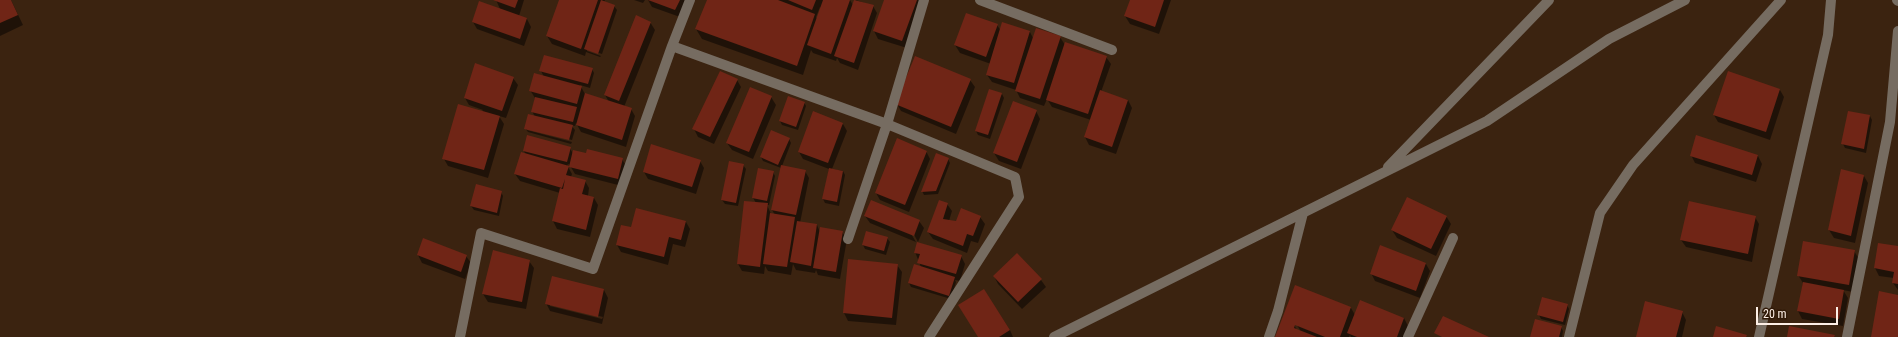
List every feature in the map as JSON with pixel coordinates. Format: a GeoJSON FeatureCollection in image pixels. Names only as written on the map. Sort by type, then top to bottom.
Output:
{"type":"FeatureCollection","features":[{"type":"Feature","properties":{"kind":"street"},"geometry":{"type":"LineString","coordinates":[[460,337],[481,233],[593,269],[672,46],[690,0]]}},
{"type":"Feature","properties":{"kind":"street"},"geometry":{"type":"LineString","coordinates":[[848,239],[887,124],[924,0]]}},
{"type":"Feature","properties":{"kind":"street"},"geometry":{"type":"LineString","coordinates":[[980,0],[1112,50]]}},
{"type":"Feature","properties":{"kind":"street"},"geometry":{"type":"LineString","coordinates":[[1382,173],[1550,0]]}},
{"type":"Feature","properties":{"kind":"street"},"geometry":{"type":"LineString","coordinates":[[1054,337],[1487,121],[1609,39],[1685,0]]}},
{"type":"Feature","properties":{"kind":"street"},"geometry":{"type":"LineString","coordinates":[[1569,337],[1600,213],[1633,165],[1781,0]]}},
{"type":"Feature","properties":{"kind":"street"},"geometry":{"type":"LineString","coordinates":[[1759,337],[1825,51],[1831,0]]}},
{"type":"Feature","properties":{"kind":"street"},"geometry":{"type":"LineString","coordinates":[[1847,337],[1890,122],[1898,31]]}},
{"type":"Feature","properties":{"kind":"street"},"geometry":{"type":"LineString","coordinates":[[672,46],[887,124],[1015,177],[1019,196],[930,337]]}},
{"type":"Feature","properties":{"kind":"street"},"geometry":{"type":"LineString","coordinates":[[1269,337],[1278,311],[1303,213]]}},
{"type":"Feature","properties":{"kind":"street"},"geometry":{"type":"LineString","coordinates":[[1408,337],[1453,238]]}},
{"type":"Feature","properties":{"kind":"building"},"geometry":{"type":"Polygon","coordinates":[[[0,0],[11,0],[18,15],[0,23],[0,0]]]}},
{"type":"Feature","properties":{"kind":"building"},"geometry":{"type":"Polygon","coordinates":[[[493,0],[518,0],[515,8],[493,0]]]}},
{"type":"Feature","properties":{"kind":"building"},"geometry":{"type":"Polygon","coordinates":[[[559,0],[598,0],[581,49],[546,36],[559,0]]]}},
{"type":"Feature","properties":{"kind":"building"},"geometry":{"type":"Polygon","coordinates":[[[601,0],[615,5],[598,54],[584,49],[601,0]]]}},
{"type":"Feature","properties":{"kind":"building"},"geometry":{"type":"Polygon","coordinates":[[[648,0],[680,0],[675,10],[648,0]]]}},
{"type":"Feature","properties":{"kind":"building"},"geometry":{"type":"Polygon","coordinates":[[[707,0],[778,0],[815,14],[797,66],[695,29],[707,0]]]}},
{"type":"Feature","properties":{"kind":"building"},"geometry":{"type":"Polygon","coordinates":[[[788,0],[816,0],[812,10],[788,0]]]}},
{"type":"Feature","properties":{"kind":"building"},"geometry":{"type":"Polygon","coordinates":[[[823,0],[850,0],[831,54],[807,45],[823,0]]]}},
{"type":"Feature","properties":{"kind":"building"},"geometry":{"type":"Polygon","coordinates":[[[854,0],[874,5],[854,63],[834,56],[854,0]]]}},
{"type":"Feature","properties":{"kind":"building"},"geometry":{"type":"Polygon","coordinates":[[[884,0],[917,0],[902,41],[873,31],[884,0]]]}},
{"type":"Feature","properties":{"kind":"building"},"geometry":{"type":"Polygon","coordinates":[[[1130,0],[1164,0],[1155,27],[1124,16],[1130,0]]]}},
{"type":"Feature","properties":{"kind":"building"},"geometry":{"type":"Polygon","coordinates":[[[479,1],[527,18],[520,39],[472,22],[479,1]]]}},
{"type":"Feature","properties":{"kind":"building"},"geometry":{"type":"Polygon","coordinates":[[[966,13],[998,24],[986,57],[954,45],[966,13]]]}},
{"type":"Feature","properties":{"kind":"building"},"geometry":{"type":"Polygon","coordinates":[[[636,15],[651,22],[619,101],[604,95],[636,15]]]}},
{"type":"Feature","properties":{"kind":"building"},"geometry":{"type":"Polygon","coordinates":[[[1002,22],[1030,31],[1014,83],[986,75],[1002,22]]]}},
{"type":"Feature","properties":{"kind":"building"},"geometry":{"type":"Polygon","coordinates":[[[1036,28],[1061,36],[1040,99],[1015,91],[1036,28]]]}},
{"type":"Feature","properties":{"kind":"building"},"geometry":{"type":"Polygon","coordinates":[[[1065,42],[1107,56],[1088,114],[1046,100],[1065,42]]]}},
{"type":"Feature","properties":{"kind":"building"},"geometry":{"type":"Polygon","coordinates":[[[544,55],[593,68],[588,84],[539,71],[544,55]]]}},
{"type":"Feature","properties":{"kind":"building"},"geometry":{"type":"Polygon","coordinates":[[[915,56],[971,79],[951,127],[895,104],[915,56]]]}},
{"type":"Feature","properties":{"kind":"building"},"geometry":{"type":"Polygon","coordinates":[[[475,63],[514,77],[502,111],[464,98],[475,63]]]}},
{"type":"Feature","properties":{"kind":"building"},"geometry":{"type":"Polygon","coordinates":[[[720,71],[738,79],[710,137],[692,129],[720,71]]]}},
{"type":"Feature","properties":{"kind":"building"},"geometry":{"type":"Polygon","coordinates":[[[1728,71],[1780,89],[1766,132],[1713,115],[1728,71]]]}},
{"type":"Feature","properties":{"kind":"building"},"geometry":{"type":"Polygon","coordinates":[[[534,73],[582,86],[577,104],[529,91],[534,73]]]}},
{"type":"Feature","properties":{"kind":"building"},"geometry":{"type":"Polygon","coordinates":[[[750,87],[772,96],[749,152],[726,143],[750,87]]]}},
{"type":"Feature","properties":{"kind":"building"},"geometry":{"type":"Polygon","coordinates":[[[989,89],[1002,93],[988,135],[975,131],[989,89]]]}},
{"type":"Feature","properties":{"kind":"building"},"geometry":{"type":"Polygon","coordinates":[[[1100,90],[1128,100],[1112,147],[1084,137],[1100,90]]]}},
{"type":"Feature","properties":{"kind":"building"},"geometry":{"type":"Polygon","coordinates":[[[585,93],[632,108],[622,140],[576,125],[585,93]]]}},
{"type":"Feature","properties":{"kind":"building"},"geometry":{"type":"Polygon","coordinates":[[[788,96],[805,102],[796,127],[779,121],[788,96]]]}},
{"type":"Feature","properties":{"kind":"building"},"geometry":{"type":"Polygon","coordinates":[[[535,97],[577,107],[573,122],[531,112],[535,97]]]}},
{"type":"Feature","properties":{"kind":"building"},"geometry":{"type":"Polygon","coordinates":[[[1013,101],[1037,110],[1017,162],[993,153],[1013,101]]]}},
{"type":"Feature","properties":{"kind":"building"},"geometry":{"type":"Polygon","coordinates":[[[458,104],[500,116],[484,170],[442,159],[458,104]]]}},
{"type":"Feature","properties":{"kind":"building"},"geometry":{"type":"Polygon","coordinates":[[[813,111],[843,123],[828,163],[798,152],[813,111]]]}},
{"type":"Feature","properties":{"kind":"building"},"geometry":{"type":"Polygon","coordinates":[[[1848,111],[1870,115],[1864,149],[1841,144],[1848,111]]]}},
{"type":"Feature","properties":{"kind":"building"},"geometry":{"type":"Polygon","coordinates":[[[528,114],[573,125],[569,140],[524,129],[528,114]]]}},
{"type":"Feature","properties":{"kind":"building"},"geometry":{"type":"Polygon","coordinates":[[[771,130],[790,138],[778,165],[760,157],[771,130]]]}},
{"type":"Feature","properties":{"kind":"building"},"geometry":{"type":"Polygon","coordinates":[[[527,135],[571,147],[567,162],[523,151],[527,135]]]}},
{"type":"Feature","properties":{"kind":"building"},"geometry":{"type":"Polygon","coordinates":[[[1696,135],[1758,155],[1752,175],[1690,156],[1696,135]]]}},
{"type":"Feature","properties":{"kind":"building"},"geometry":{"type":"Polygon","coordinates":[[[897,138],[927,151],[905,205],[875,193],[897,138]]]}},
{"type":"Feature","properties":{"kind":"building"},"geometry":{"type":"Polygon","coordinates":[[[651,144],[701,160],[692,187],[643,172],[651,144]]]}},
{"type":"Feature","properties":{"kind":"building"},"geometry":{"type":"Polygon","coordinates":[[[587,149],[623,158],[618,179],[569,167],[573,150],[586,153],[587,149]]]}},
{"type":"Feature","properties":{"kind":"building"},"geometry":{"type":"Polygon","coordinates":[[[521,152],[569,166],[566,175],[586,180],[582,194],[594,197],[586,230],[552,221],[560,188],[563,189],[565,179],[562,188],[514,174],[521,152]]]}},
{"type":"Feature","properties":{"kind":"building"},"geometry":{"type":"Polygon","coordinates":[[[936,153],[949,158],[936,191],[921,192],[936,153]]]}},
{"type":"Feature","properties":{"kind":"building"},"geometry":{"type":"Polygon","coordinates":[[[729,161],[744,164],[736,203],[721,200],[729,161]]]}},
{"type":"Feature","properties":{"kind":"building"},"geometry":{"type":"Polygon","coordinates":[[[781,165],[806,170],[796,215],[771,210],[781,165]]]}},
{"type":"Feature","properties":{"kind":"building"},"geometry":{"type":"Polygon","coordinates":[[[758,168],[774,171],[767,201],[752,198],[758,168]]]}},
{"type":"Feature","properties":{"kind":"building"},"geometry":{"type":"Polygon","coordinates":[[[829,168],[843,171],[837,202],[822,199],[829,168]]]}},
{"type":"Feature","properties":{"kind":"building"},"geometry":{"type":"Polygon","coordinates":[[[1841,169],[1864,175],[1851,236],[1828,230],[1841,169]]]}},
{"type":"Feature","properties":{"kind":"building"},"geometry":{"type":"Polygon","coordinates":[[[476,184],[502,191],[497,213],[470,206],[476,184]]]}},
{"type":"Feature","properties":{"kind":"building"},"geometry":{"type":"Polygon","coordinates":[[[1407,197],[1447,216],[1431,249],[1391,230],[1407,197]]]}},
{"type":"Feature","properties":{"kind":"building"},"geometry":{"type":"Polygon","coordinates":[[[871,200],[920,220],[914,236],[864,216],[871,200]]]}},
{"type":"Feature","properties":{"kind":"building"},"geometry":{"type":"Polygon","coordinates":[[[939,200],[948,203],[943,219],[956,221],[961,208],[981,216],[973,236],[967,234],[963,246],[927,232],[939,200]]]}},
{"type":"Feature","properties":{"kind":"building"},"geometry":{"type":"Polygon","coordinates":[[[744,201],[768,203],[760,267],[737,264],[744,201]]]}},
{"type":"Feature","properties":{"kind":"building"},"geometry":{"type":"Polygon","coordinates":[[[1689,201],[1756,216],[1748,254],[1680,240],[1689,201]]]}},
{"type":"Feature","properties":{"kind":"building"},"geometry":{"type":"Polygon","coordinates":[[[636,208],[686,221],[681,240],[669,237],[664,257],[616,245],[621,225],[631,227],[636,208]]]}},
{"type":"Feature","properties":{"kind":"building"},"geometry":{"type":"Polygon","coordinates":[[[770,213],[795,217],[787,267],[763,264],[770,213]]]}},
{"type":"Feature","properties":{"kind":"building"},"geometry":{"type":"Polygon","coordinates":[[[797,221],[817,224],[811,266],[790,262],[797,221]]]}},
{"type":"Feature","properties":{"kind":"building"},"geometry":{"type":"Polygon","coordinates":[[[820,227],[843,231],[836,272],[813,268],[820,227]]]}},
{"type":"Feature","properties":{"kind":"building"},"geometry":{"type":"Polygon","coordinates":[[[866,231],[888,237],[884,251],[862,245],[866,231]]]}},
{"type":"Feature","properties":{"kind":"building"},"geometry":{"type":"Polygon","coordinates":[[[423,238],[467,255],[461,272],[417,255],[423,238]]]}},
{"type":"Feature","properties":{"kind":"building"},"geometry":{"type":"Polygon","coordinates":[[[1803,241],[1855,250],[1849,285],[1797,276],[1803,241]]]}},
{"type":"Feature","properties":{"kind":"building"},"geometry":{"type":"Polygon","coordinates":[[[917,242],[962,255],[956,274],[917,263],[920,254],[914,253],[917,242]]]}},
{"type":"Feature","properties":{"kind":"building"},"geometry":{"type":"Polygon","coordinates":[[[1878,243],[1898,246],[1898,284],[1892,283],[1894,272],[1874,268],[1878,243]]]}},
{"type":"Feature","properties":{"kind":"building"},"geometry":{"type":"Polygon","coordinates":[[[1380,245],[1426,263],[1416,291],[1370,274],[1380,245]]]}},
{"type":"Feature","properties":{"kind":"building"},"geometry":{"type":"Polygon","coordinates":[[[493,250],[530,260],[522,302],[482,294],[493,250]]]}},
{"type":"Feature","properties":{"kind":"building"},"geometry":{"type":"Polygon","coordinates":[[[1017,253],[1042,279],[1018,302],[993,276],[1017,253]]]}},
{"type":"Feature","properties":{"kind":"building"},"geometry":{"type":"Polygon","coordinates":[[[848,259],[898,264],[892,318],[843,313],[848,259]]]}},
{"type":"Feature","properties":{"kind":"building"},"geometry":{"type":"Polygon","coordinates":[[[914,264],[955,277],[949,296],[908,283],[914,264]]]}},
{"type":"Feature","properties":{"kind":"building"},"geometry":{"type":"Polygon","coordinates":[[[552,276],[604,289],[598,317],[545,304],[552,276]]]}},
{"type":"Feature","properties":{"kind":"building"},"geometry":{"type":"Polygon","coordinates":[[[1803,282],[1844,290],[1839,319],[1797,311],[1803,282]]]}},
{"type":"Feature","properties":{"kind":"building"},"geometry":{"type":"Polygon","coordinates":[[[1295,285],[1351,307],[1340,337],[1325,337],[1295,325],[1294,328],[1317,337],[1275,337],[1295,285]]]}},
{"type":"Feature","properties":{"kind":"building"},"geometry":{"type":"Polygon","coordinates":[[[984,289],[1010,330],[999,337],[978,337],[958,305],[984,289]]]}},
{"type":"Feature","properties":{"kind":"building"},"geometry":{"type":"Polygon","coordinates":[[[1879,291],[1898,295],[1898,337],[1871,337],[1879,291]]]}},
{"type":"Feature","properties":{"kind":"building"},"geometry":{"type":"Polygon","coordinates":[[[1542,297],[1568,304],[1563,322],[1537,315],[1542,297]]]}},
{"type":"Feature","properties":{"kind":"building"},"geometry":{"type":"Polygon","coordinates":[[[1360,300],[1404,318],[1397,337],[1357,337],[1347,333],[1360,300]]]}},
{"type":"Feature","properties":{"kind":"building"},"geometry":{"type":"Polygon","coordinates":[[[1645,301],[1683,311],[1676,337],[1636,337],[1645,301]]]}},
{"type":"Feature","properties":{"kind":"building"},"geometry":{"type":"Polygon","coordinates":[[[1443,316],[1489,337],[1442,337],[1434,333],[1443,316]]]}},
{"type":"Feature","properties":{"kind":"building"},"geometry":{"type":"Polygon","coordinates":[[[1535,319],[1562,326],[1559,337],[1530,337],[1535,319]]]}},
{"type":"Feature","properties":{"kind":"building"},"geometry":{"type":"Polygon","coordinates":[[[1716,326],[1747,335],[1746,337],[1713,337],[1716,326]]]}},
{"type":"Feature","properties":{"kind":"building"},"geometry":{"type":"Polygon","coordinates":[[[1789,326],[1835,335],[1834,337],[1787,337],[1789,326]]]}}]}
